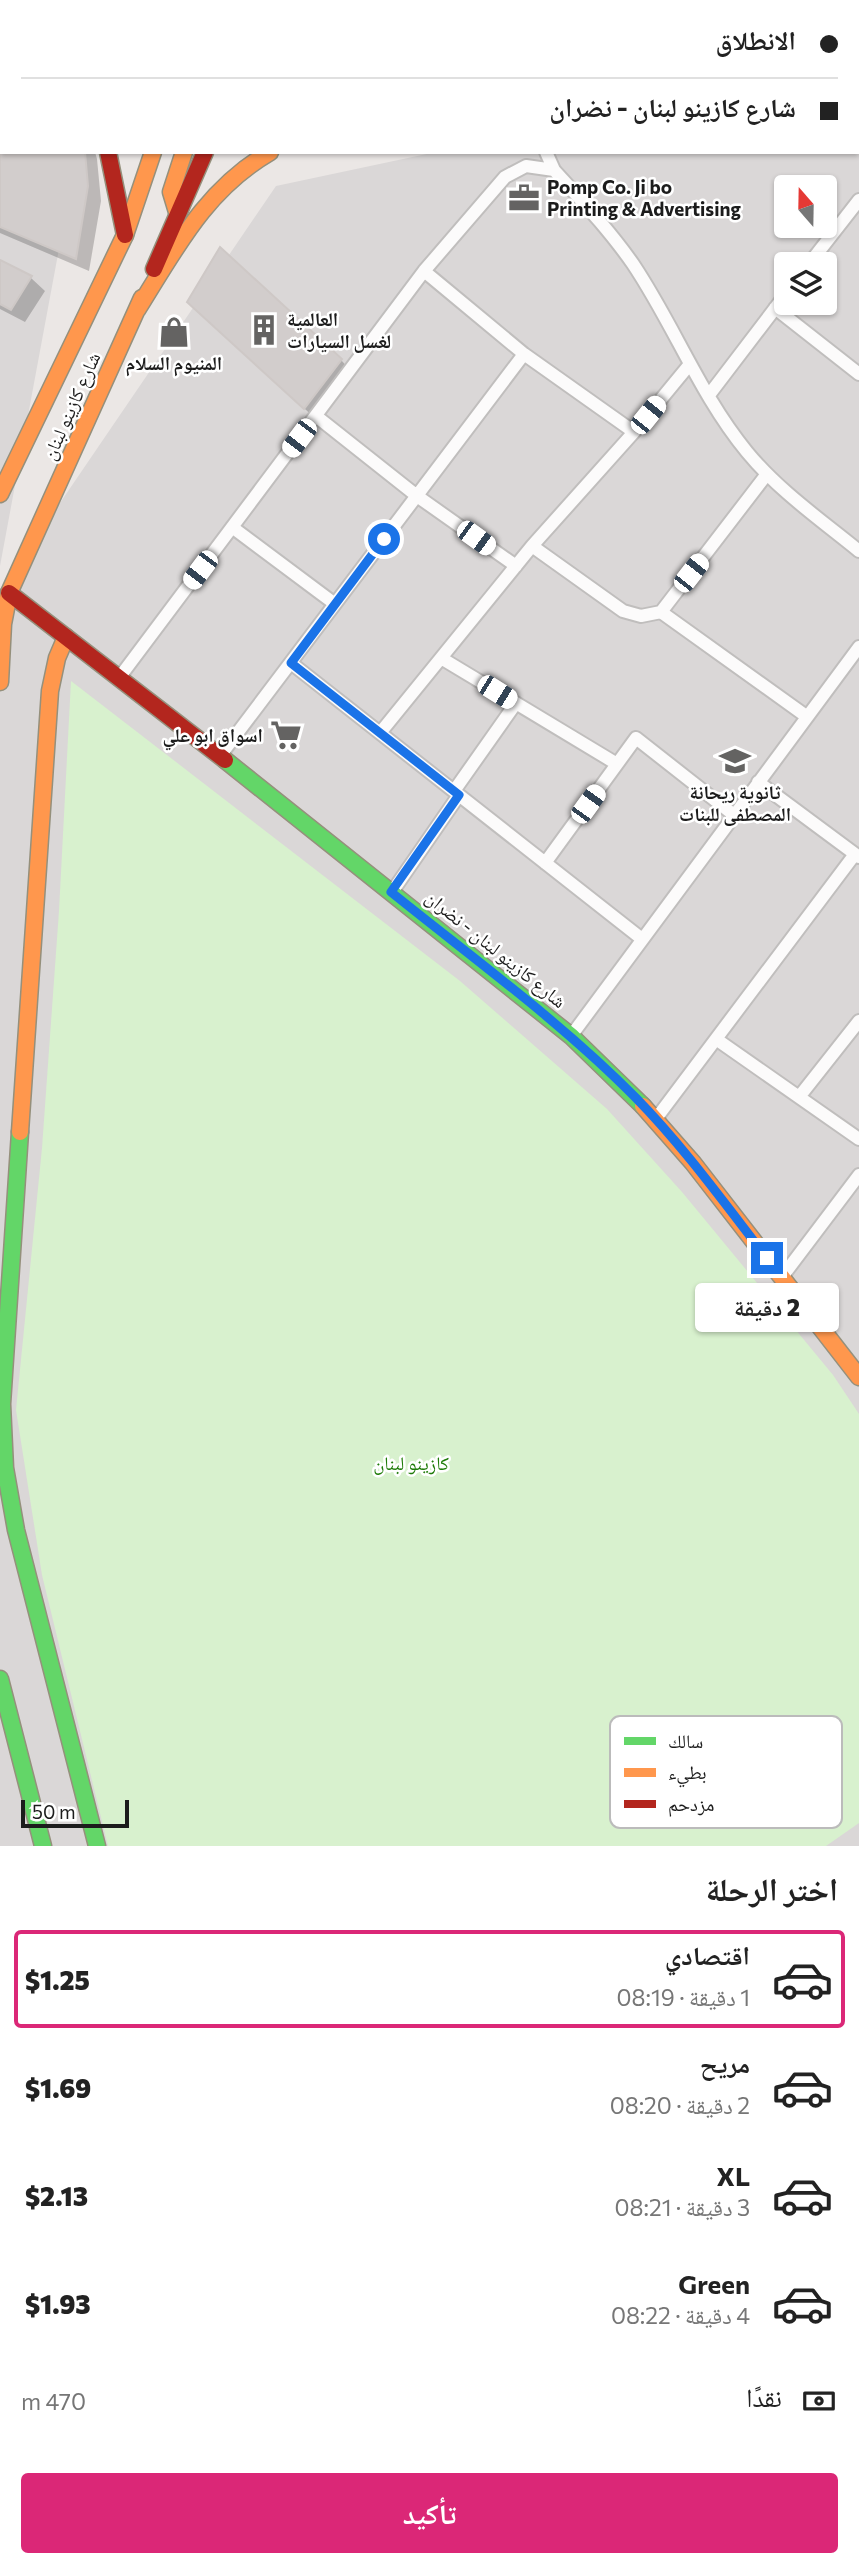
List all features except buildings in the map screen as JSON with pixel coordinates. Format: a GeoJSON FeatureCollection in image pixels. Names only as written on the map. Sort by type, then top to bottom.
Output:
{"type":"FeatureCollection","features":[{"type":"Feature","properties":{"kind":"street"},"geometry":{"type":"LineString","coordinates":[[108,154],[125,235]]}},
{"type":"Feature","properties":{"kind":"street","name":"شارع كازينو لبنان"},"geometry":{"type":"LineString","coordinates":[[1,487],[125,235],[152,154]]}},
{"type":"Feature","properties":{"kind":"street"},"geometry":{"type":"LineString","coordinates":[[177,212],[171,192],[183,154]]}},
{"type":"Feature","properties":{"kind":"street","name":"شارع كازينو لبنان"},"geometry":{"type":"LineString","coordinates":[[0,682],[3,624],[9,593],[204,154]]}},
{"type":"Feature","properties":{"kind":"street"},"geometry":{"type":"LineString","coordinates":[[137,310],[209,201],[239,170],[267,154]]}},
{"type":"Feature","properties":{"kind":"street"},"geometry":{"type":"LineString","coordinates":[[547,154],[554,170],[633,265],[690,364],[746,451],[767,474],[859,551]]}},
{"type":"Feature","properties":{"kind":"street"},"geometry":{"type":"LineString","coordinates":[[119,678],[424,271],[505,177],[526,166],[554,170]]}},
{"type":"Feature","properties":{"kind":"street"},"geometry":{"type":"LineString","coordinates":[[818,252],[859,200]]}},
{"type":"Feature","properties":{"kind":"street"},"geometry":{"type":"LineString","coordinates":[[424,271],[524,354],[634,432]]}},
{"type":"Feature","properties":{"kind":"street"},"geometry":{"type":"LineString","coordinates":[[709,395],[774,309]]}},
{"type":"Feature","properties":{"kind":"street"},"geometry":{"type":"LineString","coordinates":[[784,315],[859,374]]}},
{"type":"Feature","properties":{"kind":"street"},"geometry":{"type":"LineString","coordinates":[[220,756],[524,354]]}},
{"type":"Feature","properties":{"kind":"street"},"geometry":{"type":"LineString","coordinates":[[380,733],[532,546],[634,432],[690,364]]}},
{"type":"Feature","properties":{"kind":"street"},"geometry":{"type":"LineString","coordinates":[[316,416],[417,496],[516,566]]}},
{"type":"Feature","properties":{"kind":"street"},"geometry":{"type":"LineString","coordinates":[[532,546],[623,611],[641,616],[661,612],[767,474]]}},
{"type":"Feature","properties":{"kind":"street"},"geometry":{"type":"LineString","coordinates":[[232,527],[335,604]]}},
{"type":"Feature","properties":{"kind":"street","name":"شارع كازينو لبنان - نضران"},"geometry":{"type":"LineString","coordinates":[[9,593],[220,756],[571,1036],[637,1099],[693,1163],[859,1377]]}},
{"type":"Feature","properties":{"kind":"street"},"geometry":{"type":"LineString","coordinates":[[661,612],[807,716]]}},
{"type":"Feature","properties":{"kind":"street"},"geometry":{"type":"LineString","coordinates":[[66,637],[52,680],[3,1373],[3,1436],[5,1468],[16,1530],[97,1846]]}},
{"type":"Feature","properties":{"kind":"street"},"geometry":{"type":"LineString","coordinates":[[571,1036],[859,647]]}},
{"type":"Feature","properties":{"kind":"street"},"geometry":{"type":"LineString","coordinates":[[441,658],[617,764]]}},
{"type":"Feature","properties":{"kind":"street"},"geometry":{"type":"LineString","coordinates":[[291,663],[642,939]]}},
{"type":"Feature","properties":{"kind":"street"},"geometry":{"type":"LineString","coordinates":[[391,892],[516,703]]}},
{"type":"Feature","properties":{"kind":"street"},"geometry":{"type":"LineString","coordinates":[[545,863],[636,738],[734,815]]}},
{"type":"Feature","properties":{"kind":"street"},"geometry":{"type":"LineString","coordinates":[[655,1120],[857,856],[758,782]]}},
{"type":"Feature","properties":{"kind":"street"},"geometry":{"type":"LineString","coordinates":[[799,1097],[859,1021]]}},
{"type":"Feature","properties":{"kind":"street"},"geometry":{"type":"LineString","coordinates":[[716,1039],[859,1139]]}},
{"type":"Feature","properties":{"kind":"street"},"geometry":{"type":"LineString","coordinates":[[0,1141],[19,1142]]}},
{"type":"Feature","properties":{"kind":"street"},"geometry":{"type":"LineString","coordinates":[[782,1278],[859,1175]]}},
{"type":"Feature","properties":{"kind":"street"},"geometry":{"type":"LineString","coordinates":[[0,1679],[43,1846]]}},
{"type":"Feature","properties":{"kind":"shaded area"},"geometry":{"type":"Polygon","coordinates":[[[0,154],[77,154],[0,566],[0,154]]]}},
{"type":"Feature","properties":{"kind":"shaded area"},"geometry":{"type":"Polygon","coordinates":[[[427,154],[859,154],[859,1846],[0,1846],[0,591],[276,186],[427,154]]]}},
{"type":"Feature","properties":{"kind":"green space","name":"كازينو لبنان"},"geometry":{"type":"Polygon","coordinates":[[[71,681],[460,981],[607,1109],[682,1192],[833,1375],[859,1414],[859,1823],[826,1846],[108,1846],[42,1575],[16,1410],[42,1148],[59,911],[71,681]]]}},
{"type":"Feature","properties":{"kind":"traffic: fast"},"geometry":{"type":"LineString","coordinates":[[225,760],[571,1036],[643,1106]]}},
{"type":"Feature","properties":{"kind":"traffic: fast"},"geometry":{"type":"LineString","coordinates":[[20,1132],[2,1404],[5,1468],[16,1530],[97,1846]]}},
{"type":"Feature","properties":{"kind":"traffic: fast"},"geometry":{"type":"LineString","coordinates":[[0,1679],[43,1846]]}},
{"type":"Feature","properties":{"kind":"traffic: slow"},"geometry":{"type":"LineString","coordinates":[[0,494],[125,235],[152,154]]}},
{"type":"Feature","properties":{"kind":"traffic: slow"},"geometry":{"type":"LineString","coordinates":[[177,212],[171,192],[183,154]]}},
{"type":"Feature","properties":{"kind":"traffic: slow"},"geometry":{"type":"LineString","coordinates":[[137,310],[179,243],[210,202],[247,167],[267,154]]}},
{"type":"Feature","properties":{"kind":"traffic: slow"},"geometry":{"type":"LineString","coordinates":[[0,682],[3,624],[9,593],[142,298]]}},
{"type":"Feature","properties":{"kind":"traffic: slow"},"geometry":{"type":"LineString","coordinates":[[20,1132],[50,691],[57,658],[66,637]]}},
{"type":"Feature","properties":{"kind":"traffic: slow"},"geometry":{"type":"LineString","coordinates":[[643,1106],[693,1163],[859,1377]]}},
{"type":"Feature","properties":{"kind":"traffic: jam"},"geometry":{"type":"LineString","coordinates":[[108,154],[125,235]]}},
{"type":"Feature","properties":{"kind":"traffic: jam"},"geometry":{"type":"LineString","coordinates":[[154,269],[204,154]]}},
{"type":"Feature","properties":{"kind":"traffic: jam"},"geometry":{"type":"LineString","coordinates":[[9,593],[225,760]]}},
{"type":"Feature","properties":{"kind":"place","name":"Pomp Co. Ji bo Printing & Advertising"},"geometry":{"type":"Point","coordinates":[524,198]}},
{"type":"Feature","properties":{"kind":"place","name":"العالمية لغسل السيارات"},"geometry":{"type":"Point","coordinates":[264,330]}},
{"type":"Feature","properties":{"kind":"place","name":"المنيوم السلام"},"geometry":{"type":"Point","coordinates":[174,332]}},
{"type":"Feature","properties":{"kind":"place","name":"اسواق ابو علي"},"geometry":{"type":"Point","coordinates":[286,735]}},
{"type":"Feature","properties":{"kind":"place","name":"ثانوية ريحانة المصطفى للبنات"},"geometry":{"type":"Point","coordinates":[735,761]}},
{"type":"Feature","properties":{"kind":"route"},"geometry":{"type":"LineString","coordinates":[[384,539],[291,663],[459,795],[391,892],[571,1036],[637,1099],[693,1163],[767,1258]]}}]}
